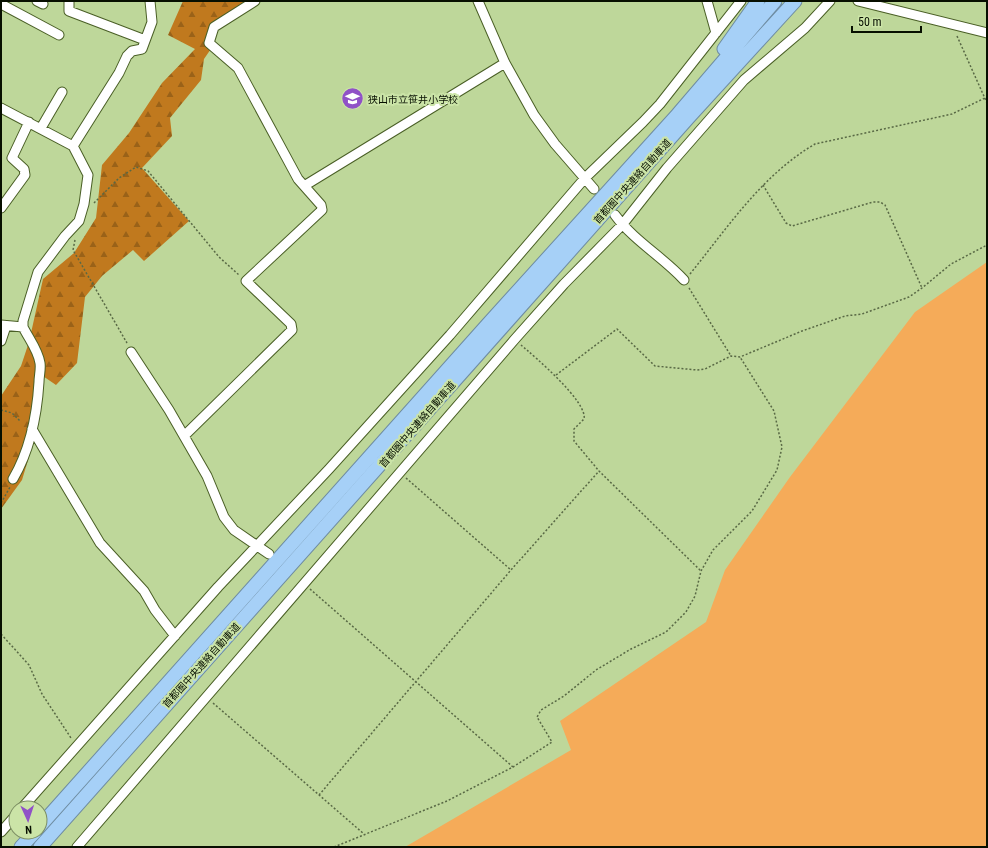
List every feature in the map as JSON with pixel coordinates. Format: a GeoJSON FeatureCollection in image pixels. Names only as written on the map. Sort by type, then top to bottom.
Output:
{"type":"FeatureCollection","features":[{"type":"Feature","properties":{"kind":"highway"},"geometry":{"type":"LineString","coordinates":[[678,114],[758,1]]}},
{"type":"Feature","properties":{"kind":"highway","name":"首都圏中央連絡自動車道"},"geometry":{"type":"LineString","coordinates":[[48,817],[488,324],[678,114],[776,1]]}},
{"type":"Feature","properties":{"kind":"highway","name":"首都圏中央連絡自動車道"},"geometry":{"type":"LineString","coordinates":[[40,847],[794,2]]}},
{"type":"Feature","properties":{"kind":"street"},"geometry":{"type":"LineString","coordinates":[[69,1],[69,11],[145,40]]}},
{"type":"Feature","properties":{"kind":"street"},"geometry":{"type":"LineString","coordinates":[[73,146],[119,73],[127,56],[132,51],[142,49],[152,22],[150,1]]}},
{"type":"Feature","properties":{"kind":"street"},"geometry":{"type":"LineString","coordinates":[[184,436],[292,330],[291,324],[246,281],[322,210],[321,205],[298,179],[238,68],[209,43],[214,27],[255,1]]}},
{"type":"Feature","properties":{"kind":"street"},"geometry":{"type":"LineString","coordinates":[[478,1],[505,63],[534,114],[555,144],[594,189]]}},
{"type":"Feature","properties":{"kind":"street"},"geometry":{"type":"LineString","coordinates":[[707,1],[716,33]]}},
{"type":"Feature","properties":{"kind":"street"},"geometry":{"type":"LineString","coordinates":[[29,800],[76,745],[450,335],[584,178],[652,113],[741,1]]}},
{"type":"Feature","properties":{"kind":"street"},"geometry":{"type":"LineString","coordinates":[[77,847],[515,339],[564,284],[622,225],[667,168],[744,80],[805,28],[830,1]]}},
{"type":"Feature","properties":{"kind":"street"},"geometry":{"type":"LineString","coordinates":[[858,1],[987,33]]}},
{"type":"Feature","properties":{"kind":"street"},"geometry":{"type":"LineString","coordinates":[[1,4],[59,35]]}},
{"type":"Feature","properties":{"kind":"street"},"geometry":{"type":"LineString","coordinates":[[304,186],[505,63]]}},
{"type":"Feature","properties":{"kind":"street"},"geometry":{"type":"LineString","coordinates":[[41,128],[62,92]]}},
{"type":"Feature","properties":{"kind":"street"},"geometry":{"type":"LineString","coordinates":[[1,108],[73,146],[88,175],[80,218],[38,272],[22,320],[23,327],[36,352],[40,364],[38,391],[32,430],[22,463],[13,479]]}},
{"type":"Feature","properties":{"kind":"street"},"geometry":{"type":"LineString","coordinates":[[1,208],[25,175],[24,169],[12,158],[30,122]]}},
{"type":"Feature","properties":{"kind":"street"},"geometry":{"type":"LineString","coordinates":[[615,215],[622,225],[644,246],[672,266],[684,280]]}},
{"type":"Feature","properties":{"kind":"street"},"geometry":{"type":"LineString","coordinates":[[1,341],[3,326],[23,327]]}},
{"type":"Feature","properties":{"kind":"street"},"geometry":{"type":"LineString","coordinates":[[131,352],[170,410],[207,476],[224,517],[234,530],[269,554]]}},
{"type":"Feature","properties":{"kind":"street"},"geometry":{"type":"LineString","coordinates":[[32,430],[100,543],[144,591],[155,610],[175,636]]}},
{"type":"Feature","properties":{"kind":"street"},"geometry":{"type":"LineString","coordinates":[[1,832],[8,824]]}},
{"type":"Feature","properties":{"kind":"path"},"geometry":{"type":"LineString","coordinates":[[958,25],[957,38],[987,103]]}},
{"type":"Feature","properties":{"kind":"path"},"geometry":{"type":"LineString","coordinates":[[731,356],[684,280],[762,184],[802,152],[815,144],[952,114],[985,98]]}},
{"type":"Feature","properties":{"kind":"path"},"geometry":{"type":"LineString","coordinates":[[131,352],[73,250],[80,218],[119,178],[136,168],[148,170],[219,257],[246,281]]}},
{"type":"Feature","properties":{"kind":"path"},"geometry":{"type":"LineString","coordinates":[[762,184],[786,223],[792,226],[872,202],[880,202],[885,205],[922,288]]}},
{"type":"Feature","properties":{"kind":"path"},"geometry":{"type":"LineString","coordinates":[[556,375],[617,329],[655,366],[697,370],[705,369],[731,356],[740,357],[802,331],[845,316],[862,314],[909,297],[951,264],[987,246]]}},
{"type":"Feature","properties":{"kind":"path"},"geometry":{"type":"LineString","coordinates":[[515,339],[556,375],[584,410],[584,419],[574,429],[574,441],[599,471],[701,571]]}},
{"type":"Feature","properties":{"kind":"path"},"geometry":{"type":"LineString","coordinates":[[334,847],[447,801],[513,767],[552,742],[537,716],[541,710],[564,696],[596,670],[631,649],[666,632],[686,612],[695,596],[701,571],[713,550],[752,511],[777,470],[782,447],[774,412],[740,357]]}},
{"type":"Feature","properties":{"kind":"path"},"geometry":{"type":"LineString","coordinates":[[1,410],[12,413],[20,421]]}},
{"type":"Feature","properties":{"kind":"path"},"geometry":{"type":"LineString","coordinates":[[319,794],[511,570],[599,471]]}},
{"type":"Feature","properties":{"kind":"path"},"geometry":{"type":"LineString","coordinates":[[400,473],[511,570]]}},
{"type":"Feature","properties":{"kind":"path"},"geometry":{"type":"LineString","coordinates":[[1,503],[13,479]]}},
{"type":"Feature","properties":{"kind":"path"},"geometry":{"type":"LineString","coordinates":[[304,584],[513,767]]}},
{"type":"Feature","properties":{"kind":"path"},"geometry":{"type":"LineString","coordinates":[[1,634],[29,665],[42,694],[76,745]]}},
{"type":"Feature","properties":{"kind":"path"},"geometry":{"type":"LineString","coordinates":[[207,698],[364,834]]}},
{"type":"Feature","properties":{"kind":"shaded area"},"geometry":{"type":"Polygon","coordinates":[[[987,262],[987,847],[405,847],[571,750],[560,721],[706,622],[725,570],[790,477],[915,312],[987,262]]]}},
{"type":"Feature","properties":{"kind":"green space"},"geometry":{"type":"Polygon","coordinates":[[[183,1],[257,1],[213,32],[215,43],[204,59],[201,80],[170,118],[172,136],[142,168],[189,221],[144,261],[133,250],[102,276],[85,297],[77,363],[56,385],[37,372],[38,427],[22,480],[1,509],[1,396],[21,366],[29,342],[43,279],[74,253],[96,218],[102,165],[129,133],[162,83],[195,49],[168,35],[183,1]]]}},
{"type":"Feature","properties":{"kind":"place","name":"狭山市立笹井小学校"},"geometry":{"type":"Point","coordinates":[353,99]}}]}
